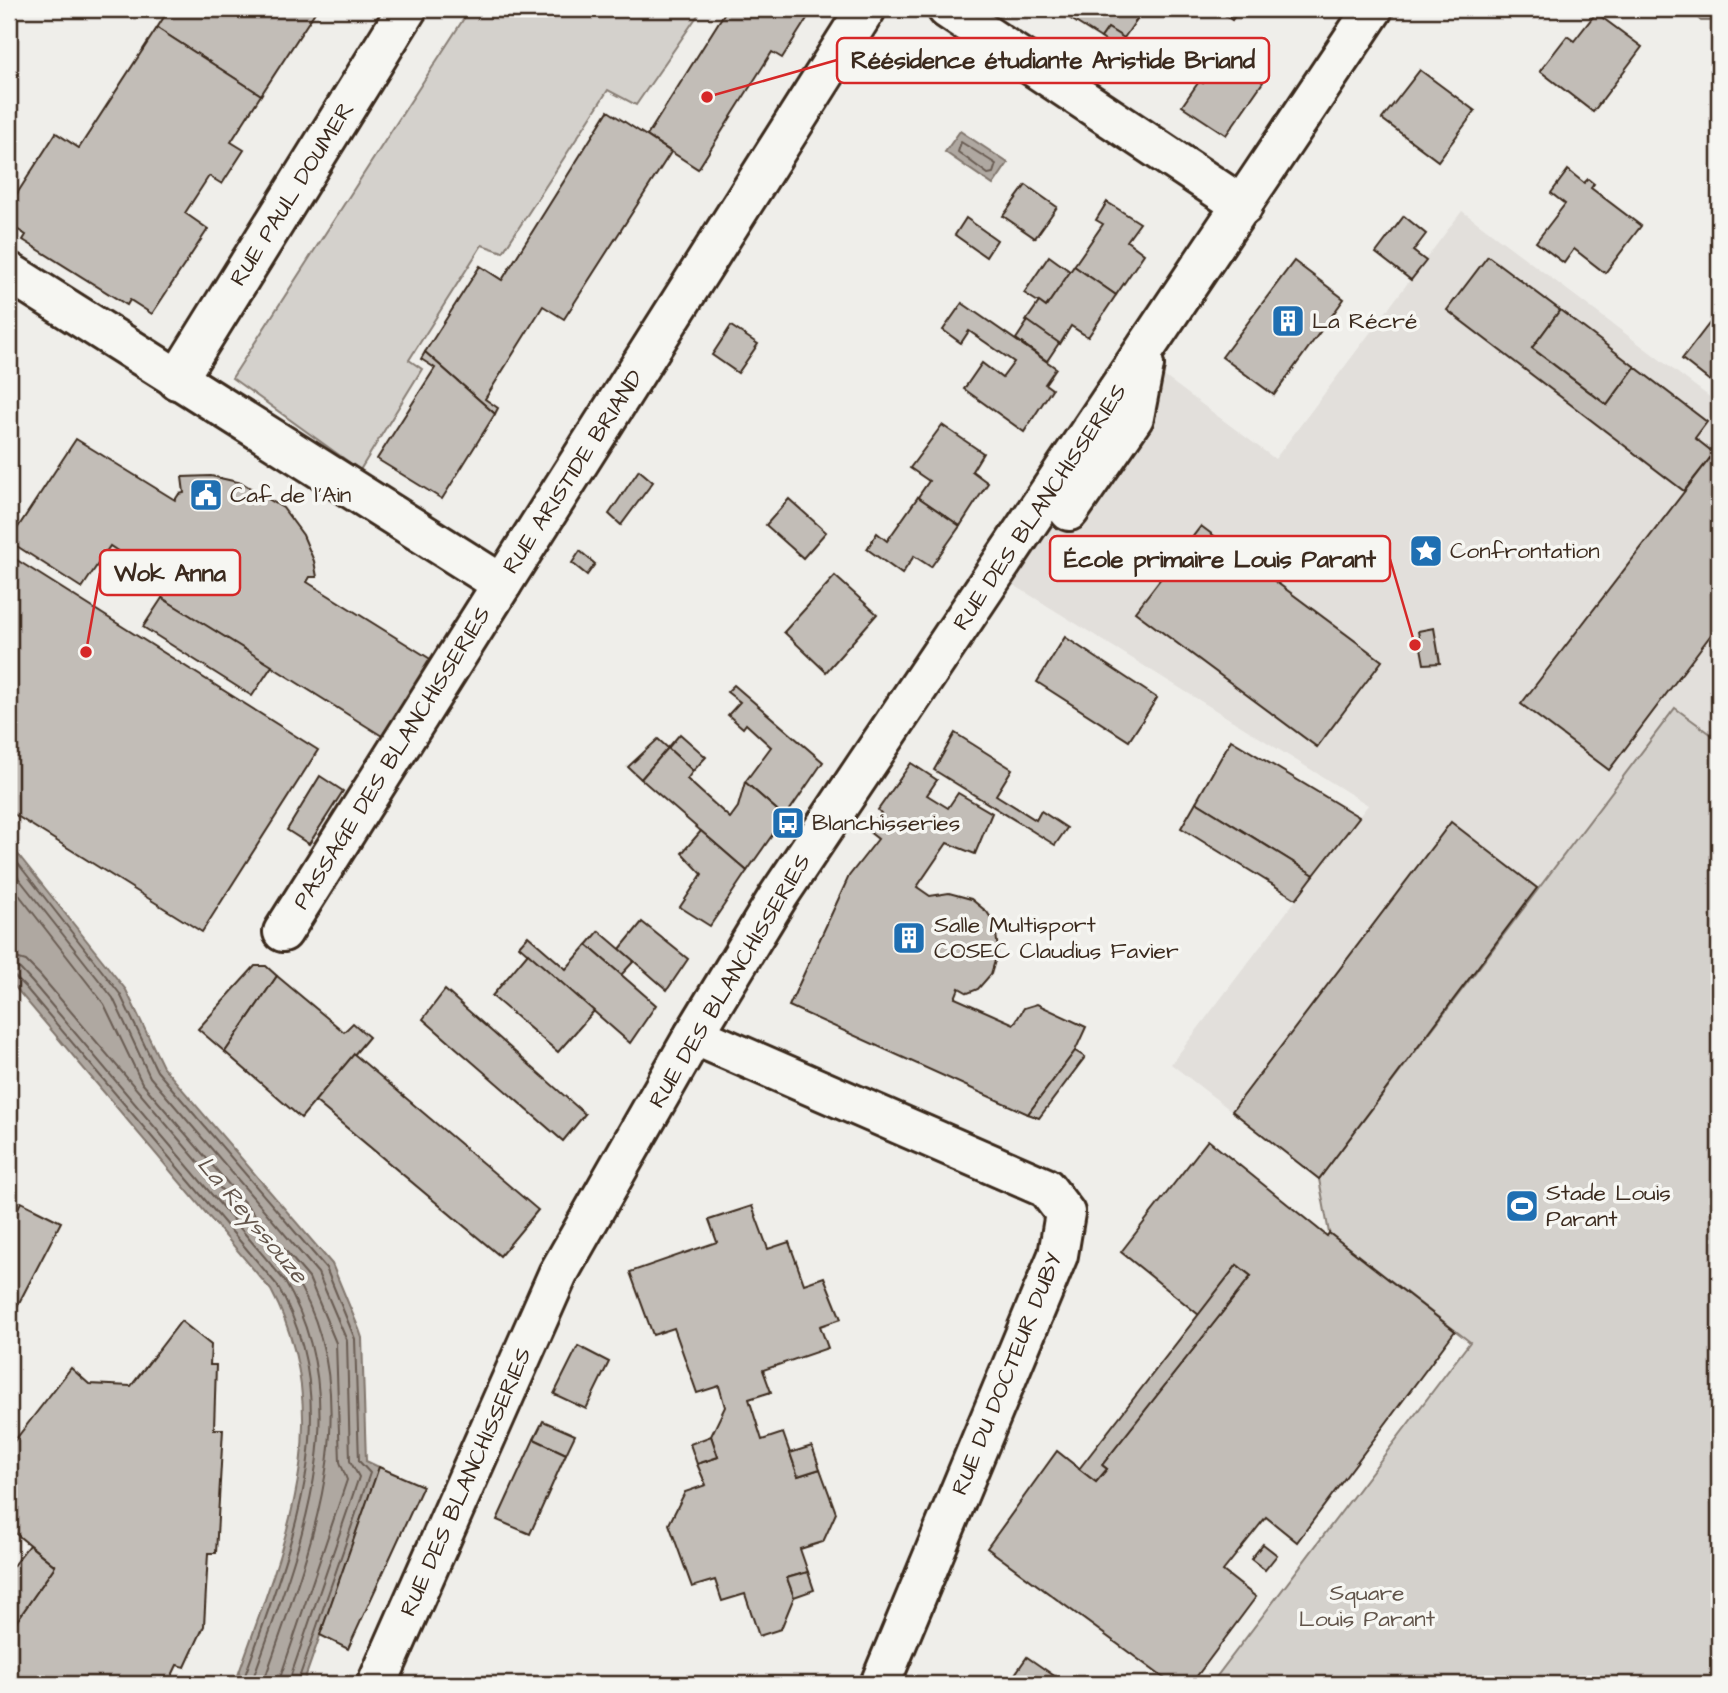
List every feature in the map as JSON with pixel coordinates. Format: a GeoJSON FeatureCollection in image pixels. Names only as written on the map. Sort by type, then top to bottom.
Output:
{"type":"FeatureCollection","features":[{"type":"Feature","properties":{"kind":"street","name":"RUE PAUL DOUMER"},"geometry":{"type":"LineString","coordinates":[[177,380],[407,9]]}},
{"type":"Feature","properties":{"kind":"street","name":"RUE ARISTIDE BRIAND"},"geometry":{"type":"LineString","coordinates":[[9,272],[502,584],[866,9]]}},
{"type":"Feature","properties":{"kind":"street"},"geometry":{"type":"LineString","coordinates":[[947,9],[1243,206]]}},
{"type":"Feature","properties":{"kind":"street","name":"RUE DES BLANCHISSERIES"},"geometry":{"type":"LineString","coordinates":[[377,1684],[558,1274],[694,1035],[779,895],[1373,9]]}},
{"type":"Feature","properties":{"kind":"street","name":"PASSAGE DES BLANCHISSERIES"},"geometry":{"type":"LineString","coordinates":[[284,932],[502,584]]}},
{"type":"Feature","properties":{"kind":"street","name":"RUE DU DOCTEUR DUBY"},"geometry":{"type":"LineString","coordinates":[[694,1035],[1046,1188],[1065,1213],[1058,1255],[880,1684]]}},
{"type":"Feature","properties":{"kind":"shaded area"},"geometry":{"type":"Polygon","coordinates":[[[1462,211],[1719,404],[1719,740],[1675,708],[1319,1179],[1171,1064],[1368,805],[1009,582],[1156,370],[1275,459],[1462,211]]]}},
{"type":"Feature","properties":{"kind":"green space"},"geometry":{"type":"Polygon","coordinates":[[[470,9],[702,9],[636,105],[608,90],[503,252],[482,245],[409,360],[422,369],[360,470],[232,378],[470,9]]]}},
{"type":"Feature","properties":{"kind":"green space","name":"Stade Louis Parant"},"geometry":{"type":"Polygon","coordinates":[[[1675,708],[1719,740],[1719,1684],[1211,1684],[1470,1342],[1329,1233],[1319,1179],[1675,708]]]}},
{"type":"Feature","properties":{"kind":"water"},"geometry":{"type":"Polygon","coordinates":[[[1688,9],[1719,9],[1719,15],[1711,21],[1701,21],[1688,9]]]}},
{"type":"Feature","properties":{"kind":"water"},"geometry":{"type":"Polygon","coordinates":[[[960,131],[1008,163],[993,185],[945,152],[960,131]]]}},
{"type":"Feature","properties":{"kind":"water","name":"La Reyssouze"},"geometry":{"type":"Polygon","coordinates":[[[9,843],[126,990],[163,1067],[332,1264],[359,1329],[362,1338],[366,1461],[379,1467],[303,1684],[235,1684],[270,1586],[296,1488],[303,1439],[302,1389],[292,1340],[271,1290],[9,980],[9,843]]]}},
{"type":"Feature","properties":{"kind":"building"},"geometry":{"type":"Polygon","coordinates":[[[169,9],[317,9],[261,95],[157,28],[169,9]]]}},
{"type":"Feature","properties":{"kind":"building"},"geometry":{"type":"Polygon","coordinates":[[[727,9],[813,9],[782,58],[772,52],[698,169],[647,136],[727,9]]]}},
{"type":"Feature","properties":{"kind":"building"},"geometry":{"type":"Polygon","coordinates":[[[1071,9],[1144,9],[1124,38],[1108,28],[1101,38],[1066,16],[1071,9]]]}},
{"type":"Feature","properties":{"kind":"building"},"geometry":{"type":"Polygon","coordinates":[[[1216,9],[1240,9],[1232,20],[1216,9]]]}},
{"type":"Feature","properties":{"kind":"building"},"geometry":{"type":"Polygon","coordinates":[[[1596,13],[1642,47],[1593,112],[1540,71],[1567,36],[1574,41],[1596,13]]]}},
{"type":"Feature","properties":{"kind":"building"},"geometry":{"type":"Polygon","coordinates":[[[157,28],[261,95],[231,142],[244,150],[222,184],[209,176],[185,213],[208,229],[152,314],[130,300],[127,305],[23,240],[26,235],[9,224],[9,206],[56,133],[79,148],[157,28]]]}},
{"type":"Feature","properties":{"kind":"building"},"geometry":{"type":"Polygon","coordinates":[[[1108,28],[1124,38],[1117,49],[1101,38],[1108,28]]]}},
{"type":"Feature","properties":{"kind":"building"},"geometry":{"type":"Polygon","coordinates":[[[1222,54],[1263,82],[1226,135],[1182,106],[1200,80],[1203,83],[1222,54]]]}},
{"type":"Feature","properties":{"kind":"building"},"geometry":{"type":"Polygon","coordinates":[[[1420,70],[1475,111],[1438,161],[1382,119],[1420,70]]]}},
{"type":"Feature","properties":{"kind":"building"},"geometry":{"type":"Polygon","coordinates":[[[608,111],[671,152],[564,319],[543,306],[485,399],[498,408],[495,414],[425,352],[480,266],[502,280],[608,111]]]}},
{"type":"Feature","properties":{"kind":"building"},"geometry":{"type":"Polygon","coordinates":[[[1568,170],[1584,183],[1588,179],[1594,184],[1591,188],[1641,226],[1605,273],[1574,249],[1564,263],[1536,242],[1565,204],[1551,193],[1568,170]]]}},
{"type":"Feature","properties":{"kind":"building"},"geometry":{"type":"Polygon","coordinates":[[[1026,185],[1057,207],[1035,238],[1003,216],[1026,185]]]}},
{"type":"Feature","properties":{"kind":"building"},"geometry":{"type":"Polygon","coordinates":[[[1107,202],[1140,223],[1127,241],[1144,254],[1116,295],[1074,266],[1103,224],[1096,220],[1107,202]]]}},
{"type":"Feature","properties":{"kind":"building"},"geometry":{"type":"Polygon","coordinates":[[[1404,216],[1426,234],[1413,251],[1426,261],[1411,280],[1376,253],[1404,216]]]}},
{"type":"Feature","properties":{"kind":"building"},"geometry":{"type":"Polygon","coordinates":[[[966,218],[997,240],[986,257],[955,235],[966,218]]]}},
{"type":"Feature","properties":{"kind":"building"},"geometry":{"type":"Polygon","coordinates":[[[1049,256],[1071,272],[1046,307],[1024,293],[1049,256]]]}},
{"type":"Feature","properties":{"kind":"building"},"geometry":{"type":"Polygon","coordinates":[[[1488,256],[1560,310],[1532,348],[1607,405],[1635,367],[1707,422],[1695,438],[1714,453],[1684,491],[1447,310],[1488,256]]]}},
{"type":"Feature","properties":{"kind":"building","name":"La Récré"},"geometry":{"type":"Polygon","coordinates":[[[1294,261],[1344,299],[1274,395],[1222,357],[1294,261]]]}},
{"type":"Feature","properties":{"kind":"building"},"geometry":{"type":"Polygon","coordinates":[[[1074,266],[1116,295],[1088,337],[1071,326],[1060,344],[1026,321],[1039,302],[1046,307],[1074,266]]]}},
{"type":"Feature","properties":{"kind":"building"},"geometry":{"type":"Polygon","coordinates":[[[962,303],[1056,368],[1045,384],[1052,389],[1024,432],[964,389],[982,363],[1002,378],[1014,362],[969,331],[961,343],[943,330],[962,303]]]}},
{"type":"Feature","properties":{"kind":"building"},"geometry":{"type":"Polygon","coordinates":[[[1560,310],[1635,367],[1607,405],[1532,348],[1560,310]]]}},
{"type":"Feature","properties":{"kind":"building"},"geometry":{"type":"Polygon","coordinates":[[[1719,311],[1719,368],[1710,381],[1682,359],[1719,311]]]}},
{"type":"Feature","properties":{"kind":"building"},"geometry":{"type":"Polygon","coordinates":[[[1028,321],[1059,343],[1047,361],[1016,339],[1028,321]]]}},
{"type":"Feature","properties":{"kind":"building"},"geometry":{"type":"Polygon","coordinates":[[[731,326],[758,344],[738,373],[712,355],[731,326]]]}},
{"type":"Feature","properties":{"kind":"building"},"geometry":{"type":"Polygon","coordinates":[[[425,352],[495,414],[442,499],[377,459],[435,368],[421,359],[425,352]]]}},
{"type":"Feature","properties":{"kind":"building"},"geometry":{"type":"Polygon","coordinates":[[[942,425],[983,453],[972,471],[988,483],[960,526],[918,497],[929,481],[910,468],[942,425]]]}},
{"type":"Feature","properties":{"kind":"building"},"geometry":{"type":"Polygon","coordinates":[[[76,439],[175,500],[179,494],[184,493],[182,477],[211,476],[242,483],[283,508],[303,535],[314,561],[317,577],[310,577],[307,582],[432,660],[382,736],[162,598],[169,585],[110,546],[82,588],[9,541],[76,439]]]}},
{"type":"Feature","properties":{"kind":"building"},"geometry":{"type":"Polygon","coordinates":[[[1714,453],[1719,456],[1719,624],[1609,770],[1521,704],[1714,453]]]}},
{"type":"Feature","properties":{"kind":"building"},"geometry":{"type":"Polygon","coordinates":[[[639,470],[653,482],[621,525],[609,514],[639,470]]]}},
{"type":"Feature","properties":{"kind":"building"},"geometry":{"type":"Polygon","coordinates":[[[918,497],[960,526],[931,567],[914,556],[902,574],[867,549],[877,533],[887,541],[918,497]]]}},
{"type":"Feature","properties":{"kind":"building"},"geometry":{"type":"Polygon","coordinates":[[[789,499],[826,532],[803,558],[766,525],[789,499]]]}},
{"type":"Feature","properties":{"kind":"building"},"geometry":{"type":"Polygon","coordinates":[[[1201,526],[1382,661],[1317,747],[1135,612],[1201,526]]]}},
{"type":"Feature","properties":{"kind":"building"},"geometry":{"type":"Polygon","coordinates":[[[580,551],[595,564],[587,575],[572,563],[580,551]]]}},
{"type":"Feature","properties":{"kind":"building"},"geometry":{"type":"Polygon","coordinates":[[[9,555],[318,750],[202,932],[9,811],[9,555]]]}},
{"type":"Feature","properties":{"kind":"building"},"geometry":{"type":"Polygon","coordinates":[[[835,576],[877,614],[826,672],[784,632],[835,576]]]}},
{"type":"Feature","properties":{"kind":"building"},"geometry":{"type":"Polygon","coordinates":[[[162,598],[272,666],[252,696],[143,627],[162,598]]]}},
{"type":"Feature","properties":{"kind":"building"},"geometry":{"type":"Polygon","coordinates":[[[1434,628],[1440,663],[1424,664],[1418,631],[1434,628]]]}},
{"type":"Feature","properties":{"kind":"building"},"geometry":{"type":"Polygon","coordinates":[[[1065,637],[1157,698],[1129,741],[1037,682],[1065,637]]]}},
{"type":"Feature","properties":{"kind":"building"},"geometry":{"type":"Polygon","coordinates":[[[734,685],[823,762],[785,817],[745,782],[771,747],[746,724],[743,728],[728,715],[740,702],[727,692],[734,685]]]}},
{"type":"Feature","properties":{"kind":"building"},"geometry":{"type":"Polygon","coordinates":[[[955,733],[1012,769],[996,795],[1036,820],[1041,811],[1067,828],[1055,845],[934,770],[955,733]]]}},
{"type":"Feature","properties":{"kind":"building"},"geometry":{"type":"Polygon","coordinates":[[[680,734],[706,757],[693,771],[668,748],[680,734]]]}},
{"type":"Feature","properties":{"kind":"building"},"geometry":{"type":"Polygon","coordinates":[[[658,739],[668,748],[641,779],[628,767],[658,739]]]}},
{"type":"Feature","properties":{"kind":"building"},"geometry":{"type":"Polygon","coordinates":[[[1231,740],[1359,817],[1314,875],[1196,802],[1231,740]]]}},
{"type":"Feature","properties":{"kind":"building"},"geometry":{"type":"Polygon","coordinates":[[[668,748],[693,771],[687,779],[730,818],[738,807],[745,782],[785,817],[747,871],[641,779],[668,748]]]}},
{"type":"Feature","properties":{"kind":"building","name":"Salle Multisport COSEC Claudius Favier"},"geometry":{"type":"Polygon","coordinates":[[[911,763],[937,780],[927,795],[948,808],[958,793],[992,813],[975,854],[947,843],[917,887],[930,896],[949,893],[971,899],[987,912],[995,924],[998,951],[991,974],[978,989],[968,993],[959,988],[955,998],[1014,1024],[1024,1008],[1037,1004],[1086,1027],[1075,1051],[1028,1114],[789,1006],[849,876],[878,839],[868,831],[881,813],[878,810],[911,763]]]}},
{"type":"Feature","properties":{"kind":"building"},"geometry":{"type":"Polygon","coordinates":[[[320,776],[343,791],[309,844],[287,830],[320,776]]]}},
{"type":"Feature","properties":{"kind":"building"},"geometry":{"type":"Polygon","coordinates":[[[1196,802],[1314,875],[1296,899],[1181,828],[1196,802]]]}},
{"type":"Feature","properties":{"kind":"building"},"geometry":{"type":"Polygon","coordinates":[[[1451,822],[1537,888],[1319,1179],[1232,1111],[1451,822]]]}},
{"type":"Feature","properties":{"kind":"building"},"geometry":{"type":"Polygon","coordinates":[[[701,831],[747,871],[710,926],[680,907],[702,874],[682,853],[701,831]]]}},
{"type":"Feature","properties":{"kind":"building"},"geometry":{"type":"Polygon","coordinates":[[[642,922],[688,959],[667,990],[620,949],[642,922]]]}},
{"type":"Feature","properties":{"kind":"building"},"geometry":{"type":"Polygon","coordinates":[[[599,931],[634,961],[621,975],[587,945],[599,931]]]}},
{"type":"Feature","properties":{"kind":"building"},"geometry":{"type":"Polygon","coordinates":[[[528,936],[566,969],[587,945],[656,1005],[630,1043],[519,946],[528,936]]]}},
{"type":"Feature","properties":{"kind":"building"},"geometry":{"type":"Polygon","coordinates":[[[528,953],[594,1011],[558,1052],[492,996],[528,953]]]}},
{"type":"Feature","properties":{"kind":"building"},"geometry":{"type":"Polygon","coordinates":[[[255,966],[266,966],[277,976],[225,1052],[198,1029],[255,966]]]}},
{"type":"Feature","properties":{"kind":"building"},"geometry":{"type":"Polygon","coordinates":[[[277,976],[344,1032],[353,1023],[369,1037],[301,1118],[225,1052],[277,976]]]}},
{"type":"Feature","properties":{"kind":"building"},"geometry":{"type":"Polygon","coordinates":[[[445,990],[585,1114],[563,1141],[423,1019],[445,990]]]}},
{"type":"Feature","properties":{"kind":"building"},"geometry":{"type":"Polygon","coordinates":[[[1075,1051],[1085,1057],[1039,1118],[1028,1114],[1075,1051]]]}},
{"type":"Feature","properties":{"kind":"building"},"geometry":{"type":"Polygon","coordinates":[[[354,1054],[538,1210],[500,1256],[315,1101],[354,1054]]]}},
{"type":"Feature","properties":{"kind":"building"},"geometry":{"type":"Polygon","coordinates":[[[1208,1140],[1327,1236],[1329,1233],[1455,1331],[1297,1542],[1266,1517],[1223,1571],[1256,1597],[1191,1684],[1172,1684],[987,1548],[1057,1451],[1096,1482],[1107,1469],[1102,1465],[1251,1276],[1237,1265],[1199,1315],[1121,1252],[1208,1140]]]}},
{"type":"Feature","properties":{"kind":"building"},"geometry":{"type":"Polygon","coordinates":[[[21,1202],[61,1222],[9,1322],[9,1226],[21,1202]]]}},
{"type":"Feature","properties":{"kind":"building"},"geometry":{"type":"Polygon","coordinates":[[[752,1206],[768,1249],[789,1242],[804,1284],[824,1277],[841,1319],[820,1326],[828,1348],[763,1370],[771,1392],[749,1399],[762,1440],[783,1433],[798,1476],[820,1469],[836,1513],[823,1542],[800,1549],[808,1572],[787,1578],[794,1597],[781,1629],[759,1636],[745,1594],[722,1601],[715,1580],[692,1587],[669,1524],[685,1492],[706,1485],[697,1464],[718,1457],[711,1436],[725,1407],[719,1386],[697,1393],[674,1328],[653,1335],[630,1272],[717,1242],[709,1220],[752,1206]]]}},
{"type":"Feature","properties":{"kind":"building"},"geometry":{"type":"Polygon","coordinates":[[[1237,1265],[1251,1276],[1102,1465],[1107,1469],[1096,1482],[1079,1469],[1237,1265]]]}},
{"type":"Feature","properties":{"kind":"building"},"geometry":{"type":"Polygon","coordinates":[[[181,1321],[211,1345],[210,1365],[216,1365],[214,1429],[223,1429],[216,1553],[208,1553],[204,1626],[185,1667],[177,1665],[168,1684],[9,1684],[9,1632],[55,1566],[9,1528],[9,1448],[71,1368],[89,1384],[131,1386],[181,1321]]]}},
{"type":"Feature","properties":{"kind":"building"},"geometry":{"type":"Polygon","coordinates":[[[578,1346],[609,1362],[586,1409],[554,1394],[578,1346]]]}},
{"type":"Feature","properties":{"kind":"building"},"geometry":{"type":"Polygon","coordinates":[[[543,1421],[575,1435],[566,1454],[534,1439],[543,1421]]]}},
{"type":"Feature","properties":{"kind":"building"},"geometry":{"type":"Polygon","coordinates":[[[711,1436],[718,1457],[697,1464],[690,1444],[711,1436]]]}},
{"type":"Feature","properties":{"kind":"building"},"geometry":{"type":"Polygon","coordinates":[[[534,1439],[566,1454],[530,1534],[497,1520],[534,1439]]]}},
{"type":"Feature","properties":{"kind":"building"},"geometry":{"type":"Polygon","coordinates":[[[812,1446],[820,1469],[798,1476],[790,1453],[812,1446]]]}},
{"type":"Feature","properties":{"kind":"building"},"geometry":{"type":"Polygon","coordinates":[[[379,1467],[423,1486],[348,1649],[320,1635],[379,1467]]]}},
{"type":"Feature","properties":{"kind":"building"},"geometry":{"type":"Polygon","coordinates":[[[1263,1544],[1277,1555],[1265,1570],[1251,1559],[1263,1544]]]}},
{"type":"Feature","properties":{"kind":"building"},"geometry":{"type":"Polygon","coordinates":[[[29,1545],[55,1566],[9,1632],[9,1571],[29,1545]]]}},
{"type":"Feature","properties":{"kind":"building"},"geometry":{"type":"Polygon","coordinates":[[[808,1572],[814,1590],[794,1597],[787,1578],[808,1572]]]}},
{"type":"Feature","properties":{"kind":"building"},"geometry":{"type":"Polygon","coordinates":[[[1027,1657],[1066,1684],[1008,1684],[1027,1657]]]}},
{"type":"Feature","properties":{"kind":"place","name":"Réésidence étudiante Aristide Briand"},"geometry":{"type":"Point","coordinates":[707,97]}},
{"type":"Feature","properties":{"kind":"place","name":"La Récré"},"geometry":{"type":"Point","coordinates":[1288,321]}},
{"type":"Feature","properties":{"kind":"place","name":"Caf de l'Ain"},"geometry":{"type":"Point","coordinates":[206,495]}},
{"type":"Feature","properties":{"kind":"place","name":"Confrontation"},"geometry":{"type":"Point","coordinates":[1426,551]}},
{"type":"Feature","properties":{"kind":"place","name":"École primaire Louis Parant"},"geometry":{"type":"Point","coordinates":[1415,645]}},
{"type":"Feature","properties":{"kind":"place","name":"Wok Anna"},"geometry":{"type":"Point","coordinates":[86,652]}},
{"type":"Feature","properties":{"kind":"place","name":"Blanchisseries"},"geometry":{"type":"Point","coordinates":[788,823]}},
{"type":"Feature","properties":{"kind":"place","name":"Salle Multisport COSEC Claudius Favier"},"geometry":{"type":"Point","coordinates":[909,938]}},
{"type":"Feature","properties":{"kind":"place","name":"Stade Louis Parant"},"geometry":{"type":"Point","coordinates":[1522,1206]}},
{"type":"Feature","properties":{"kind":"park label","name":"Square Louis Parant"},"geometry":{"type":"Point","coordinates":[1367,1606]}}]}
